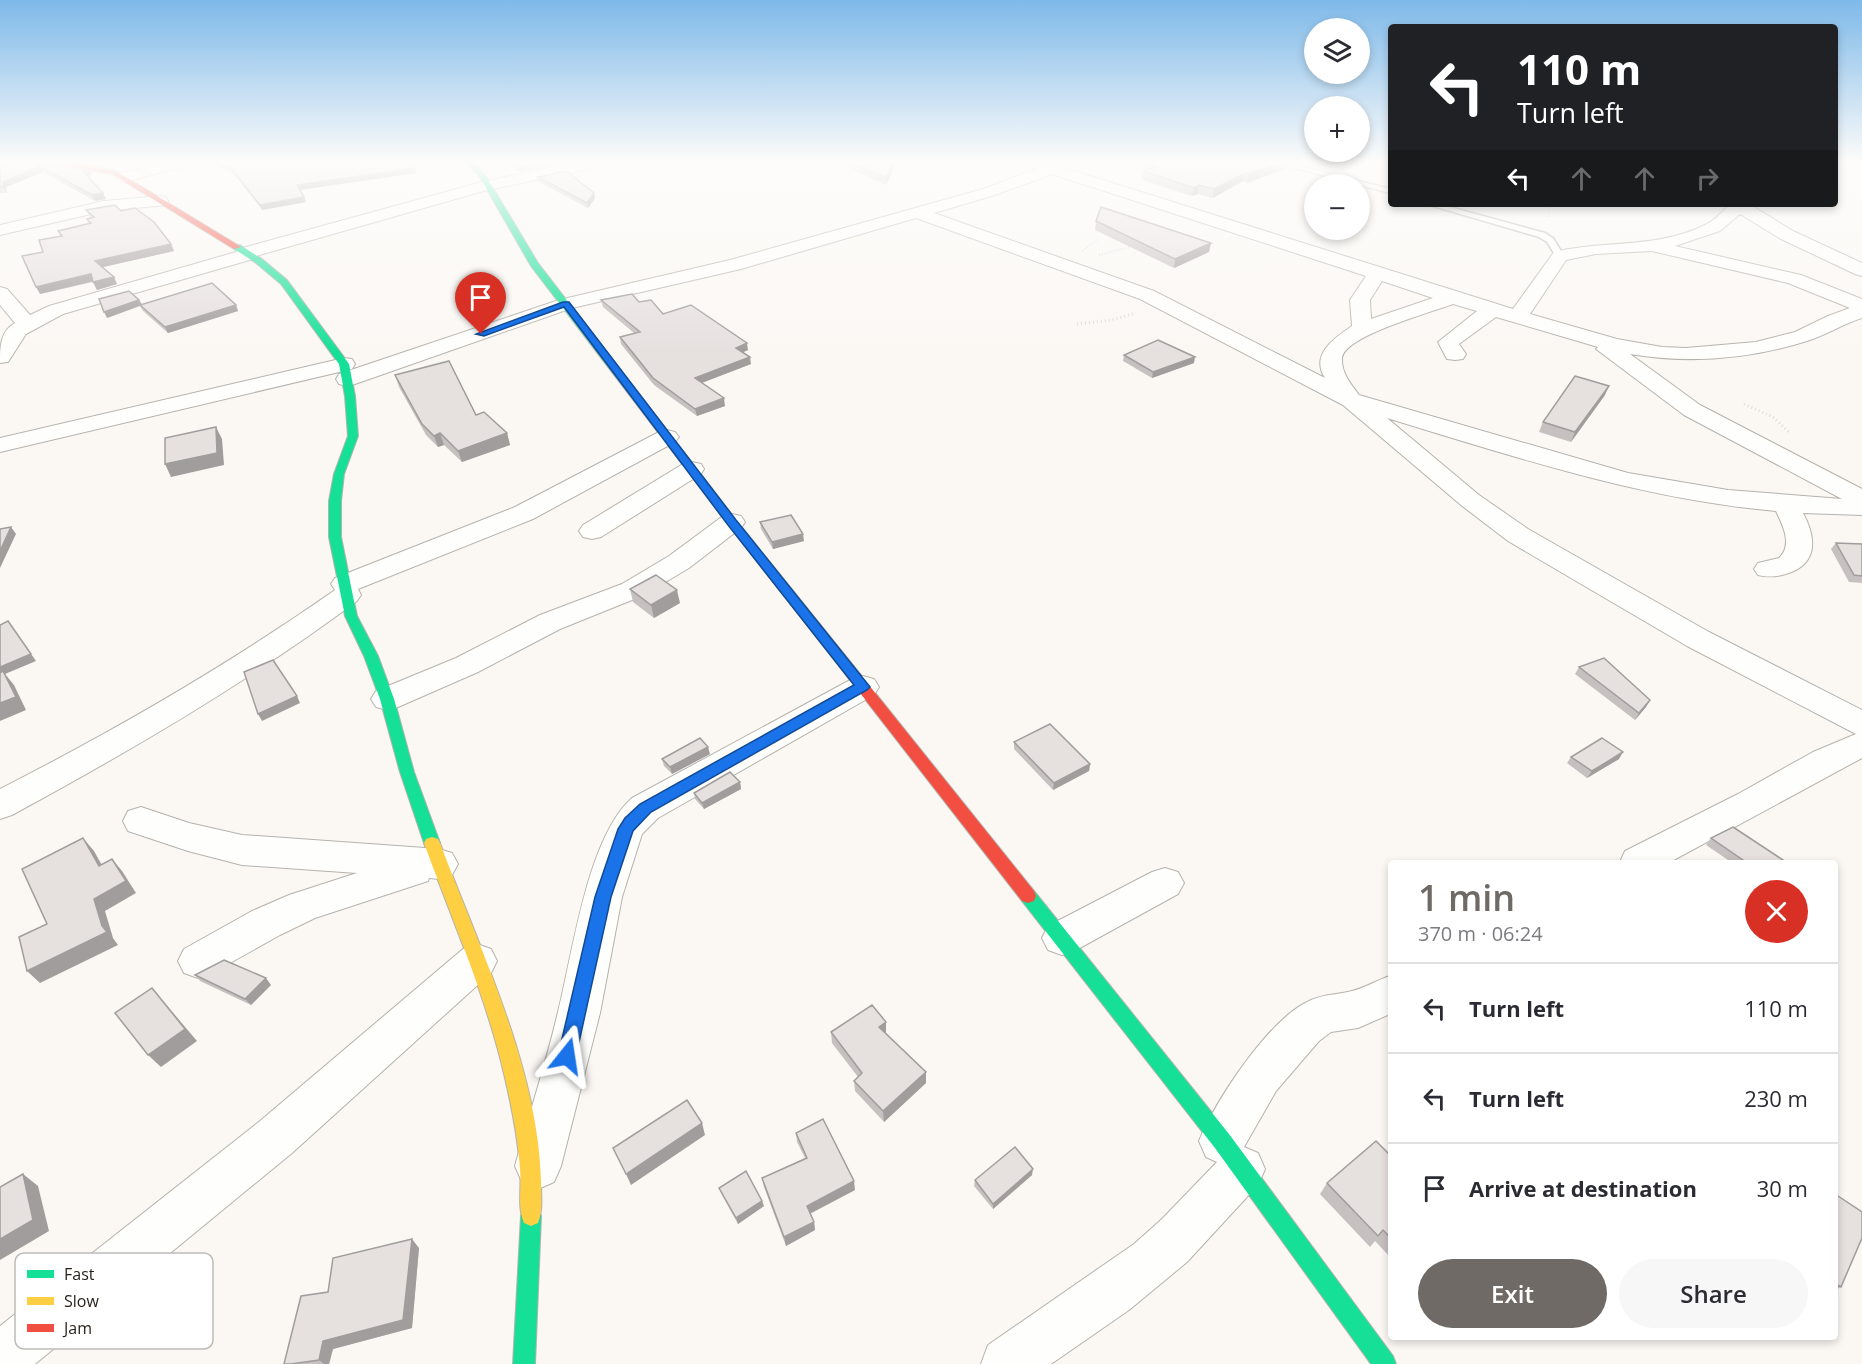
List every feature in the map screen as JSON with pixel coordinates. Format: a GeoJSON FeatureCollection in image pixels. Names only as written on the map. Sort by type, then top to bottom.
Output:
{"type":"FeatureCollection","features":[{"type":"Feature","properties":{"kind":"street"},"geometry":{"type":"LineString","coordinates":[[0,230],[23,225]]}},
{"type":"Feature","properties":{"kind":"street"},"geometry":{"type":"LineString","coordinates":[[198,225],[246,254],[284,282],[319,326],[345,371],[350,396],[352,436],[339,474],[334,501],[335,537],[351,616],[372,656],[387,699],[407,772],[457,915],[477,961],[504,1045],[528,1136],[533,1185],[524,1364]]}},
{"type":"Feature","properties":{"kind":"street"},"geometry":{"type":"LineString","coordinates":[[0,357],[18,330],[56,310],[349,225]]}},
{"type":"Feature","properties":{"kind":"street"},"geometry":{"type":"LineString","coordinates":[[511,225],[534,264],[732,522],[1232,1155],[1385,1364]]}},
{"type":"Feature","properties":{"kind":"street"},"geometry":{"type":"LineString","coordinates":[[0,445],[345,371],[566,304],[734,265],[877,225]]}},
{"type":"Feature","properties":{"kind":"street"},"geometry":{"type":"LineString","coordinates":[[951,225],[1120,284],[1165,303],[1249,349],[1351,400],[1615,477],[1674,489],[1784,502],[1862,507]]}},
{"type":"Feature","properties":{"kind":"street"},"geometry":{"type":"LineString","coordinates":[[1228,225],[1375,277],[1587,338],[1662,352],[1711,353],[1783,342],[1862,311]]}},
{"type":"Feature","properties":{"kind":"street"},"geometry":{"type":"LineString","coordinates":[[1648,247],[1678,240],[1716,225]]}},
{"type":"Feature","properties":{"kind":"street"},"geometry":{"type":"LineString","coordinates":[[1769,225],[1862,270]]}},
{"type":"Feature","properties":{"kind":"street"},"geometry":{"type":"LineString","coordinates":[[1517,318],[1560,256],[1580,250],[1648,247],[1674,250],[1778,275],[1822,288],[1862,306]]}},
{"type":"Feature","properties":{"kind":"street"},"geometry":{"type":"LineString","coordinates":[[1375,277],[1413,310]]}},
{"type":"Feature","properties":{"kind":"street"},"geometry":{"type":"LineString","coordinates":[[1362,330],[1360,300],[1375,277]]}},
{"type":"Feature","properties":{"kind":"street"},"geometry":{"type":"LineString","coordinates":[[2,298],[27,324]]}},
{"type":"Feature","properties":{"kind":"street"},"geometry":{"type":"LineString","coordinates":[[1316,352],[1362,330],[1452,298]]}},
{"type":"Feature","properties":{"kind":"street"},"geometry":{"type":"LineString","coordinates":[[1455,354],[1448,342],[1492,310]]}},
{"type":"Feature","properties":{"kind":"street"},"geometry":{"type":"LineString","coordinates":[[1587,338],[1635,366],[1692,410],[1862,499]]}},
{"type":"Feature","properties":{"kind":"street"},"geometry":{"type":"LineString","coordinates":[[1249,349],[1316,352],[1331,360],[1333,373],[1351,400],[1470,500],[1518,535],[1698,639],[1862,724]]}},
{"type":"Feature","properties":{"kind":"street"},"geometry":{"type":"LineString","coordinates":[[0,805],[127,738],[252,662],[346,590],[524,513],[667,437]]}},
{"type":"Feature","properties":{"kind":"street"},"geometry":{"type":"LineString","coordinates":[[592,531],[692,470]]}},
{"type":"Feature","properties":{"kind":"street"},"geometry":{"type":"LineString","coordinates":[[1768,569],[1788,565],[1796,558],[1800,549],[1800,537],[1796,524],[1784,502]]}},
{"type":"Feature","properties":{"kind":"street"},"geometry":{"type":"LineString","coordinates":[[387,699],[467,665],[576,610],[616,598],[637,588],[679,562],[732,522]]}},
{"type":"Feature","properties":{"kind":"street"},"geometry":{"type":"LineString","coordinates":[[533,1185],[579,1014],[603,897],[630,822],[645,808],[863,687]]}},
{"type":"Feature","properties":{"kind":"street"},"geometry":{"type":"LineString","coordinates":[[1642,860],[1750,804],[1825,761],[1862,744]]}},
{"type":"Feature","properties":{"kind":"street"},"geometry":{"type":"LineString","coordinates":[[141,821],[188,837],[242,850],[440,864]]}},
{"type":"Feature","properties":{"kind":"street"},"geometry":{"type":"LineString","coordinates":[[198,961],[266,923],[303,906],[385,878],[440,864]]}},
{"type":"Feature","properties":{"kind":"street"},"geometry":{"type":"LineString","coordinates":[[1062,938],[1165,883]]}},
{"type":"Feature","properties":{"kind":"street"},"geometry":{"type":"LineString","coordinates":[[133,1253],[276,1137],[477,961]]}},
{"type":"Feature","properties":{"kind":"street"},"geometry":{"type":"LineString","coordinates":[[1007,1364],[1112,1290],[1170,1244],[1232,1155],[1261,1076],[1304,1027],[1322,1015],[1358,1009],[1388,995]]}},
{"type":"Feature","properties":{"kind":"street"},"geometry":{"type":"LineString","coordinates":[[0,1358],[15,1347]]}},
{"type":"Feature","properties":{"kind":"lane"},"geometry":{"type":"LineString","coordinates":[[1505,225],[1542,235],[1550,240],[1560,256]]}},
{"type":"Feature","properties":{"kind":"path"},"geometry":{"type":"LineString","coordinates":[[1077,324],[1117,319],[1165,303]]}},
{"type":"Feature","properties":{"kind":"building"},"geometry":{"type":"Polygon","coordinates":[[[84,225],[156,225],[171,244],[95,261],[114,277],[93,282],[91,274],[36,287],[22,256],[43,252],[39,240],[62,236],[58,231],[84,225]]]}},
{"type":"Feature","properties":{"kind":"building"},"geometry":{"type":"Polygon","coordinates":[[[1104,225],[1155,225],[1211,243],[1175,259],[1104,225]]]}},
{"type":"Feature","properties":{"kind":"building"},"geometry":{"type":"Polygon","coordinates":[[[212,283],[236,305],[165,327],[140,305],[212,283]]]}},
{"type":"Feature","properties":{"kind":"building"},"geometry":{"type":"Polygon","coordinates":[[[129,291],[139,300],[104,312],[99,299],[129,291]]]}},
{"type":"Feature","properties":{"kind":"building"},"geometry":{"type":"Polygon","coordinates":[[[632,294],[639,302],[651,300],[663,314],[691,305],[747,343],[736,348],[750,357],[695,378],[724,398],[695,409],[653,378],[620,337],[640,332],[601,300],[632,294]]]}},
{"type":"Feature","properties":{"kind":"building"},"geometry":{"type":"Polygon","coordinates":[[[1158,340],[1195,357],[1153,372],[1124,355],[1158,340]]]}},
{"type":"Feature","properties":{"kind":"building"},"geometry":{"type":"Polygon","coordinates":[[[449,361],[476,415],[484,412],[507,433],[458,451],[440,433],[434,436],[422,424],[395,375],[449,361]]]}},
{"type":"Feature","properties":{"kind":"building"},"geometry":{"type":"Polygon","coordinates":[[[1575,376],[1609,386],[1575,432],[1543,422],[1575,376]]]}},
{"type":"Feature","properties":{"kind":"building"},"geometry":{"type":"Polygon","coordinates":[[[216,427],[217,453],[165,464],[165,438],[216,427]]]}},
{"type":"Feature","properties":{"kind":"building"},"geometry":{"type":"Polygon","coordinates":[[[791,515],[803,534],[772,542],[760,522],[791,515]]]}},
{"type":"Feature","properties":{"kind":"building"},"geometry":{"type":"Polygon","coordinates":[[[11,527],[0,551],[0,529],[11,527]]]}},
{"type":"Feature","properties":{"kind":"building"},"geometry":{"type":"Polygon","coordinates":[[[1836,543],[1862,544],[1862,576],[1854,575],[1836,543]]]}},
{"type":"Feature","properties":{"kind":"building"},"geometry":{"type":"Polygon","coordinates":[[[656,575],[677,590],[651,605],[630,589],[656,575]]]}},
{"type":"Feature","properties":{"kind":"building"},"geometry":{"type":"Polygon","coordinates":[[[8,621],[31,654],[0,667],[0,625],[8,621]]]}},
{"type":"Feature","properties":{"kind":"building"},"geometry":{"type":"Polygon","coordinates":[[[1604,658],[1650,700],[1639,713],[1579,667],[1604,658]]]}},
{"type":"Feature","properties":{"kind":"building"},"geometry":{"type":"Polygon","coordinates":[[[273,660],[297,696],[258,714],[244,672],[273,660]]]}},
{"type":"Feature","properties":{"kind":"building"},"geometry":{"type":"Polygon","coordinates":[[[3,671],[16,697],[0,703],[0,673],[3,671]]]}},
{"type":"Feature","properties":{"kind":"building"},"geometry":{"type":"Polygon","coordinates":[[[1050,724],[1090,764],[1054,783],[1014,742],[1050,724]]]}},
{"type":"Feature","properties":{"kind":"building"},"geometry":{"type":"Polygon","coordinates":[[[700,738],[708,747],[670,767],[662,759],[700,738]]]}},
{"type":"Feature","properties":{"kind":"building"},"geometry":{"type":"Polygon","coordinates":[[[1602,738],[1623,752],[1592,771],[1571,757],[1602,738]]]}},
{"type":"Feature","properties":{"kind":"building"},"geometry":{"type":"Polygon","coordinates":[[[730,772],[740,782],[702,803],[694,793],[730,772]]]}},
{"type":"Feature","properties":{"kind":"building"},"geometry":{"type":"Polygon","coordinates":[[[1733,827],[1783,860],[1743,860],[1711,838],[1733,827]]]}},
{"type":"Feature","properties":{"kind":"building"},"geometry":{"type":"Polygon","coordinates":[[[83,838],[99,866],[112,859],[126,881],[94,899],[102,926],[107,932],[27,971],[19,937],[47,924],[22,869],[83,838]]]}},
{"type":"Feature","properties":{"kind":"building"},"geometry":{"type":"Polygon","coordinates":[[[224,960],[266,978],[245,999],[195,975],[224,960]]]}},
{"type":"Feature","properties":{"kind":"building"},"geometry":{"type":"Polygon","coordinates":[[[152,988],[185,1029],[148,1055],[115,1013],[152,988]]]}},
{"type":"Feature","properties":{"kind":"building"},"geometry":{"type":"Polygon","coordinates":[[[872,1005],[886,1022],[879,1027],[926,1072],[883,1111],[854,1081],[862,1073],[831,1032],[872,1005]]]}},
{"type":"Feature","properties":{"kind":"building"},"geometry":{"type":"Polygon","coordinates":[[[687,1100],[702,1123],[626,1174],[613,1148],[687,1100]]]}},
{"type":"Feature","properties":{"kind":"building"},"geometry":{"type":"Polygon","coordinates":[[[823,1119],[854,1181],[807,1206],[814,1222],[784,1237],[762,1178],[807,1158],[796,1133],[823,1119]]]}},
{"type":"Feature","properties":{"kind":"building"},"geometry":{"type":"Polygon","coordinates":[[[1376,1141],[1388,1153],[1388,1235],[1383,1230],[1378,1236],[1327,1183],[1376,1141]]]}},
{"type":"Feature","properties":{"kind":"building"},"geometry":{"type":"Polygon","coordinates":[[[1015,1147],[1033,1169],[993,1204],[975,1180],[1015,1147]]]}},
{"type":"Feature","properties":{"kind":"building"},"geometry":{"type":"Polygon","coordinates":[[[746,1171],[762,1201],[736,1218],[719,1188],[746,1171]]]}},
{"type":"Feature","properties":{"kind":"building"},"geometry":{"type":"Polygon","coordinates":[[[23,1174],[33,1220],[0,1239],[0,1187],[23,1174]]]}},
{"type":"Feature","properties":{"kind":"building"},"geometry":{"type":"Polygon","coordinates":[[[1838,1196],[1862,1212],[1862,1238],[1841,1287],[1838,1285],[1838,1196]]]}},
{"type":"Feature","properties":{"kind":"building"},"geometry":{"type":"Polygon","coordinates":[[[412,1239],[403,1320],[323,1341],[319,1360],[284,1364],[301,1296],[328,1292],[333,1258],[412,1239]]]}},
{"type":"Feature","properties":{"kind":"traffic: fast"},"geometry":{"type":"LineString","coordinates":[[511,225],[534,264],[732,522],[855,677]]}},
{"type":"Feature","properties":{"kind":"traffic: fast"},"geometry":{"type":"LineString","coordinates":[[237,247],[259,261],[284,282],[344,364],[350,396],[353,436],[339,474],[335,501],[335,537],[351,616],[371,656],[387,699],[407,772],[432,843]]}},
{"type":"Feature","properties":{"kind":"traffic: fast"},"geometry":{"type":"LineString","coordinates":[[1028,896],[1222,1141],[1385,1364]]}},
{"type":"Feature","properties":{"kind":"traffic: fast"},"geometry":{"type":"LineString","coordinates":[[524,1364],[531,1216]]}},
{"type":"Feature","properties":{"kind":"traffic: slow"},"geometry":{"type":"LineString","coordinates":[[432,843],[500,1026],[514,1074],[524,1122],[530,1169],[531,1216]]}},
{"type":"Feature","properties":{"kind":"traffic: jam"},"geometry":{"type":"LineString","coordinates":[[200,225],[237,247]]}},
{"type":"Feature","properties":{"kind":"traffic: jam"},"geometry":{"type":"LineString","coordinates":[[855,677],[1028,896]]}},
{"type":"Feature","properties":{"kind":"route"},"geometry":{"type":"LineString","coordinates":[[481,334],[566,304],[732,522],[863,687],[645,808],[630,822],[603,897],[579,1014],[567,1056]]}}]}
